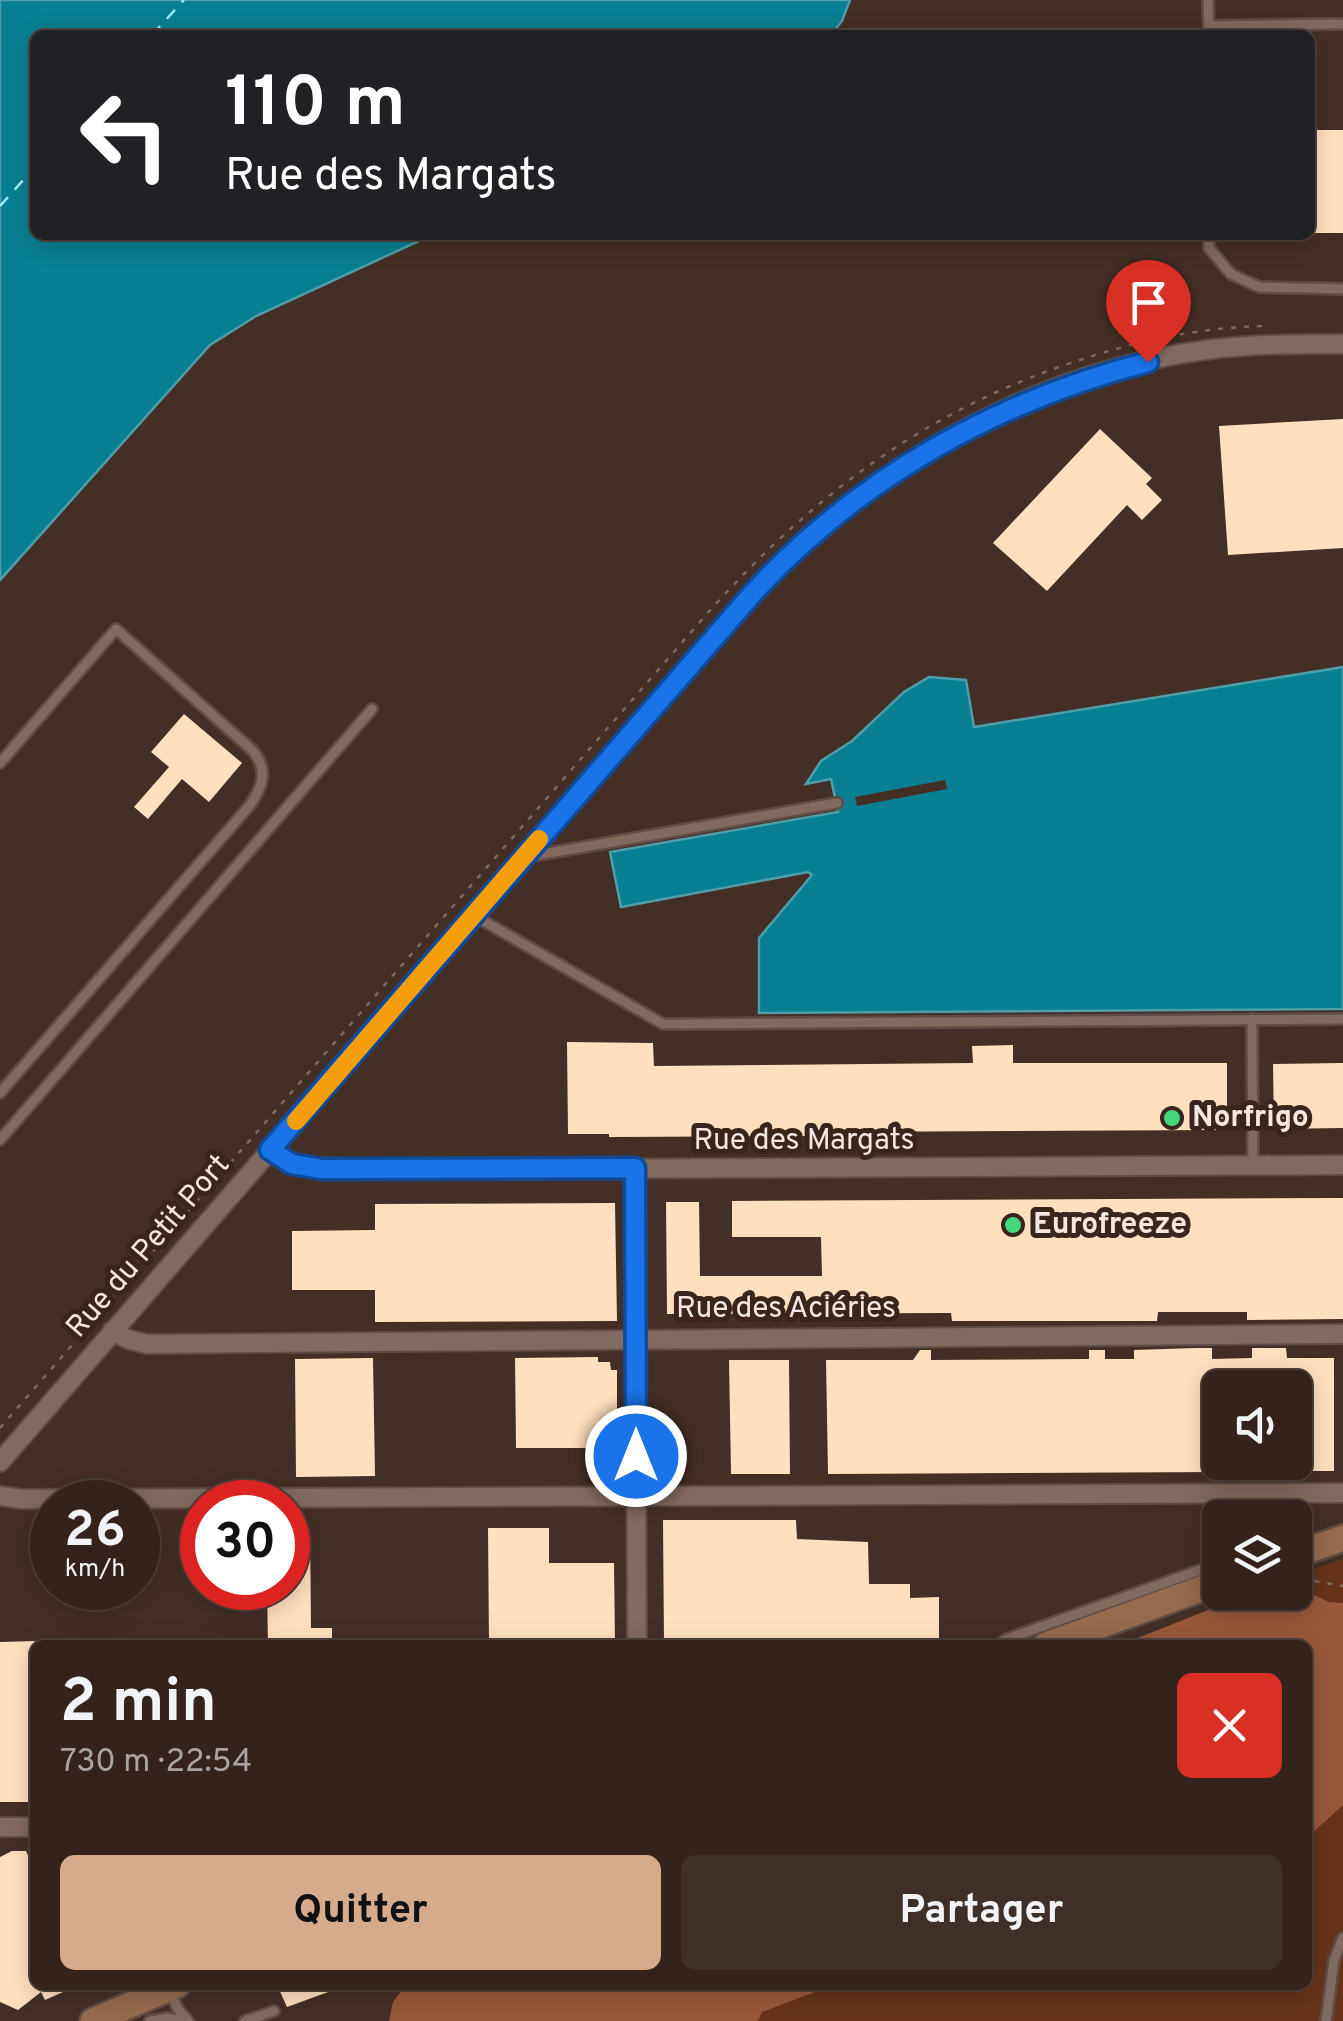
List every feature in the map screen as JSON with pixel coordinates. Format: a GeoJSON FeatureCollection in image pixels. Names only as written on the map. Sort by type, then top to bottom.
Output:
{"type":"FeatureCollection","features":[{"type":"Feature","properties":{"kind":"street","name":"Rue du Petit Port"},"geometry":{"type":"LineString","coordinates":[[0,1462],[776,569],[838,513],[920,455],[1018,404],[1126,367],[1209,350],[1343,344]]}},
{"type":"Feature","properties":{"kind":"street","name":"Rue des Margats"},"geometry":{"type":"LineString","coordinates":[[270,1150],[292,1164],[322,1169],[1343,1165]]}},
{"type":"Feature","properties":{"kind":"street"},"geometry":{"type":"LineString","coordinates":[[635,1168],[637,1640]]}},
{"type":"Feature","properties":{"kind":"street","name":"Rue des Aciéries"},"geometry":{"type":"LineString","coordinates":[[112,1331],[148,1344],[1343,1334]]}},
{"type":"Feature","properties":{"kind":"street"},"geometry":{"type":"LineString","coordinates":[[0,1496],[1343,1493]]}},
{"type":"Feature","properties":{"kind":"street"},"geometry":{"type":"LineString","coordinates":[[1312,1549],[1343,1538]]}},
{"type":"Feature","properties":{"kind":"street"},"geometry":{"type":"LineString","coordinates":[[1060,1640],[1202,1589]]}},
{"type":"Feature","properties":{"kind":"street"},"geometry":{"type":"LineString","coordinates":[[0,1827],[30,1827]]}},
{"type":"Feature","properties":{"kind":"street"},"geometry":{"type":"LineString","coordinates":[[93,2021],[166,1990]]}},
{"type":"Feature","properties":{"kind":"lane"},"geometry":{"type":"LineString","coordinates":[[1208,0],[1208,30],[1343,24]]}},
{"type":"Feature","properties":{"kind":"lane"},"geometry":{"type":"LineString","coordinates":[[1209,240],[1209,248],[1231,274],[1259,288],[1343,290]]}},
{"type":"Feature","properties":{"kind":"lane"},"geometry":{"type":"LineString","coordinates":[[0,763],[116,629],[252,750],[264,775],[250,805],[0,1093]]}},
{"type":"Feature","properties":{"kind":"lane"},"geometry":{"type":"LineString","coordinates":[[0,1140],[372,710]]}},
{"type":"Feature","properties":{"kind":"lane"},"geometry":{"type":"LineString","coordinates":[[524,857],[836,803]]}},
{"type":"Feature","properties":{"kind":"lane"},"geometry":{"type":"LineString","coordinates":[[473,916],[663,1024],[1343,1018]]}},
{"type":"Feature","properties":{"kind":"lane"},"geometry":{"type":"LineString","coordinates":[[1252,1019],[1252,1166]]}},
{"type":"Feature","properties":{"kind":"lane"},"geometry":{"type":"LineString","coordinates":[[1006,1640],[1202,1569]]}},
{"type":"Feature","properties":{"kind":"lane"},"geometry":{"type":"LineString","coordinates":[[1326,2021],[1334,1960],[1343,1938]]}},
{"type":"Feature","properties":{"kind":"lane"},"geometry":{"type":"LineString","coordinates":[[174,1990],[178,2009],[187,2021]]}},
{"type":"Feature","properties":{"kind":"lane"},"geometry":{"type":"LineString","coordinates":[[245,2021],[274,2010]]}},
{"type":"Feature","properties":{"kind":"lane"},"geometry":{"type":"LineString","coordinates":[[150,2021],[187,2021]]}},
{"type":"Feature","properties":{"kind":"path"},"geometry":{"type":"LineString","coordinates":[[1312,1580],[1343,1586]]}},
{"type":"Feature","properties":{"kind":"shaded area"},"geometry":{"type":"Polygon","coordinates":[[[1343,1559],[1343,1603],[1312,1594],[1312,1570],[1343,1559]]]}},
{"type":"Feature","properties":{"kind":"shaded area"},"geometry":{"type":"Polygon","coordinates":[[[1312,1594],[1343,1603],[1343,1805],[1312,1833],[1312,1640],[1133,1640],[1208,1610],[1312,1610],[1312,1594]]]}},
{"type":"Feature","properties":{"kind":"shaded area"},"geometry":{"type":"Polygon","coordinates":[[[1343,1805],[1343,2021],[758,2021],[762,2012],[821,1990],[1312,1990],[1312,1833],[1343,1805]]]}},
{"type":"Feature","properties":{"kind":"shaded area"},"geometry":{"type":"Polygon","coordinates":[[[402,1990],[821,1990],[762,2012],[758,2021],[389,2021],[393,2002],[402,1990]]]}},
{"type":"Feature","properties":{"kind":"water"},"geometry":{"type":"Polygon","coordinates":[[[0,0],[850,0],[835,30],[30,30],[30,240],[421,240],[256,316],[210,345],[0,580],[0,0]]]}},
{"type":"Feature","properties":{"kind":"water"},"geometry":{"type":"Polygon","coordinates":[[[1343,667],[1343,1009],[759,1013],[759,938],[812,875],[808,872],[621,907],[610,852],[838,812],[831,779],[806,784],[821,761],[852,741],[904,692],[929,677],[966,680],[974,727],[1343,667]]]}},
{"type":"Feature","properties":{"kind":"pier"},"geometry":{"type":"Polygon","coordinates":[[[945,780],[947,789],[857,806],[855,797],[945,780]]]}},
{"type":"Feature","properties":{"kind":"building"},"geometry":{"type":"Polygon","coordinates":[[[1315,130],[1343,130],[1343,233],[1315,233],[1315,130]]]}},
{"type":"Feature","properties":{"kind":"building"},"geometry":{"type":"Polygon","coordinates":[[[1343,419],[1343,548],[1228,555],[1219,426],[1343,419]]]}},
{"type":"Feature","properties":{"kind":"building"},"geometry":{"type":"Polygon","coordinates":[[[1100,429],[1152,478],[1146,484],[1162,500],[1142,520],[1127,505],[1047,591],[993,543],[1100,429]]]}},
{"type":"Feature","properties":{"kind":"building"},"geometry":{"type":"Polygon","coordinates":[[[184,714],[242,763],[209,802],[182,779],[148,819],[134,807],[169,767],[151,752],[184,714]]]}},
{"type":"Feature","properties":{"kind":"building"},"geometry":{"type":"Polygon","coordinates":[[[567,1042],[653,1043],[654,1066],[973,1063],[972,1046],[1013,1045],[1013,1063],[1227,1063],[1227,1119],[1217,1130],[822,1132],[806,1136],[568,1134],[567,1042]]]}},
{"type":"Feature","properties":{"kind":"building"},"geometry":{"type":"Polygon","coordinates":[[[1343,1063],[1343,1128],[1274,1129],[1273,1064],[1343,1063]]]}},
{"type":"Feature","properties":{"kind":"building"},"geometry":{"type":"Polygon","coordinates":[[[1343,1198],[1343,1319],[1247,1320],[1247,1312],[1158,1312],[1157,1321],[952,1321],[951,1313],[667,1314],[666,1202],[699,1202],[700,1276],[822,1276],[821,1237],[732,1237],[732,1201],[1343,1198]]]}},
{"type":"Feature","properties":{"kind":"building"},"geometry":{"type":"Polygon","coordinates":[[[615,1203],[617,1321],[375,1322],[375,1290],[292,1290],[292,1231],[375,1230],[375,1204],[615,1203]]]}},
{"type":"Feature","properties":{"kind":"building"},"geometry":{"type":"Polygon","coordinates":[[[1212,1348],[1212,1359],[1252,1358],[1252,1348],[1286,1348],[1287,1358],[1334,1358],[1334,1471],[1312,1471],[1312,1370],[1202,1370],[1202,1472],[828,1474],[826,1360],[913,1360],[920,1350],[931,1350],[931,1360],[1089,1359],[1089,1350],[1105,1350],[1105,1359],[1134,1359],[1134,1350],[1212,1348]]]}},
{"type":"Feature","properties":{"kind":"building"},"geometry":{"type":"Polygon","coordinates":[[[598,1357],[598,1362],[610,1362],[611,1370],[617,1370],[617,1436],[601,1436],[601,1448],[516,1448],[515,1358],[598,1357]]]}},
{"type":"Feature","properties":{"kind":"building"},"geometry":{"type":"Polygon","coordinates":[[[373,1358],[375,1476],[296,1477],[295,1359],[373,1358]]]}},
{"type":"Feature","properties":{"kind":"building"},"geometry":{"type":"Polygon","coordinates":[[[729,1360],[789,1360],[790,1474],[731,1474],[729,1360]]]}},
{"type":"Feature","properties":{"kind":"building"},"geometry":{"type":"Polygon","coordinates":[[[663,1520],[796,1520],[797,1539],[868,1542],[869,1584],[910,1584],[910,1598],[939,1597],[939,1640],[664,1640],[663,1520]]]}},
{"type":"Feature","properties":{"kind":"building"},"geometry":{"type":"Polygon","coordinates":[[[310,1528],[311,1628],[332,1628],[332,1640],[268,1640],[267,1610],[310,1610],[310,1528]]]}},
{"type":"Feature","properties":{"kind":"building"},"geometry":{"type":"Polygon","coordinates":[[[488,1528],[549,1528],[549,1563],[614,1563],[615,1640],[489,1640],[488,1528]]]}},
{"type":"Feature","properties":{"kind":"building"},"geometry":{"type":"Polygon","coordinates":[[[30,1641],[30,1802],[0,1802],[0,1642],[30,1641]]]}},
{"type":"Feature","properties":{"kind":"building"},"geometry":{"type":"Polygon","coordinates":[[[12,1851],[26,1851],[30,1859],[30,1990],[68,1990],[45,2000],[41,1992],[18,2010],[0,2002],[0,1857],[12,1851]]]}},
{"type":"Feature","properties":{"kind":"building"},"geometry":{"type":"Polygon","coordinates":[[[279,1990],[334,1990],[287,2007],[279,1990]]]}},
{"type":"Feature","properties":{"kind":"ferry route"},"geometry":{"type":"LineString","coordinates":[[157,30],[184,0]]}},
{"type":"Feature","properties":{"kind":"ferry route"},"geometry":{"type":"LineString","coordinates":[[0,206],[30,173]]}},
{"type":"Feature","properties":{"kind":"slow traffic"},"geometry":{"type":"LineString","coordinates":[[296,1121],[539,839]]}},
{"type":"Feature","properties":{"kind":"place","name":"Norfrigo"},"geometry":{"type":"Point","coordinates":[1172,1118]}},
{"type":"Feature","properties":{"kind":"place","name":"Eurofreeze"},"geometry":{"type":"Point","coordinates":[1013,1225]}},
{"type":"Feature","properties":{"kind":"route"},"geometry":{"type":"LineString","coordinates":[[636,1456],[635,1168],[322,1169],[292,1164],[270,1150],[753,593],[816,531],[920,455],[985,419],[1061,388],[1148,362]]}}]}
